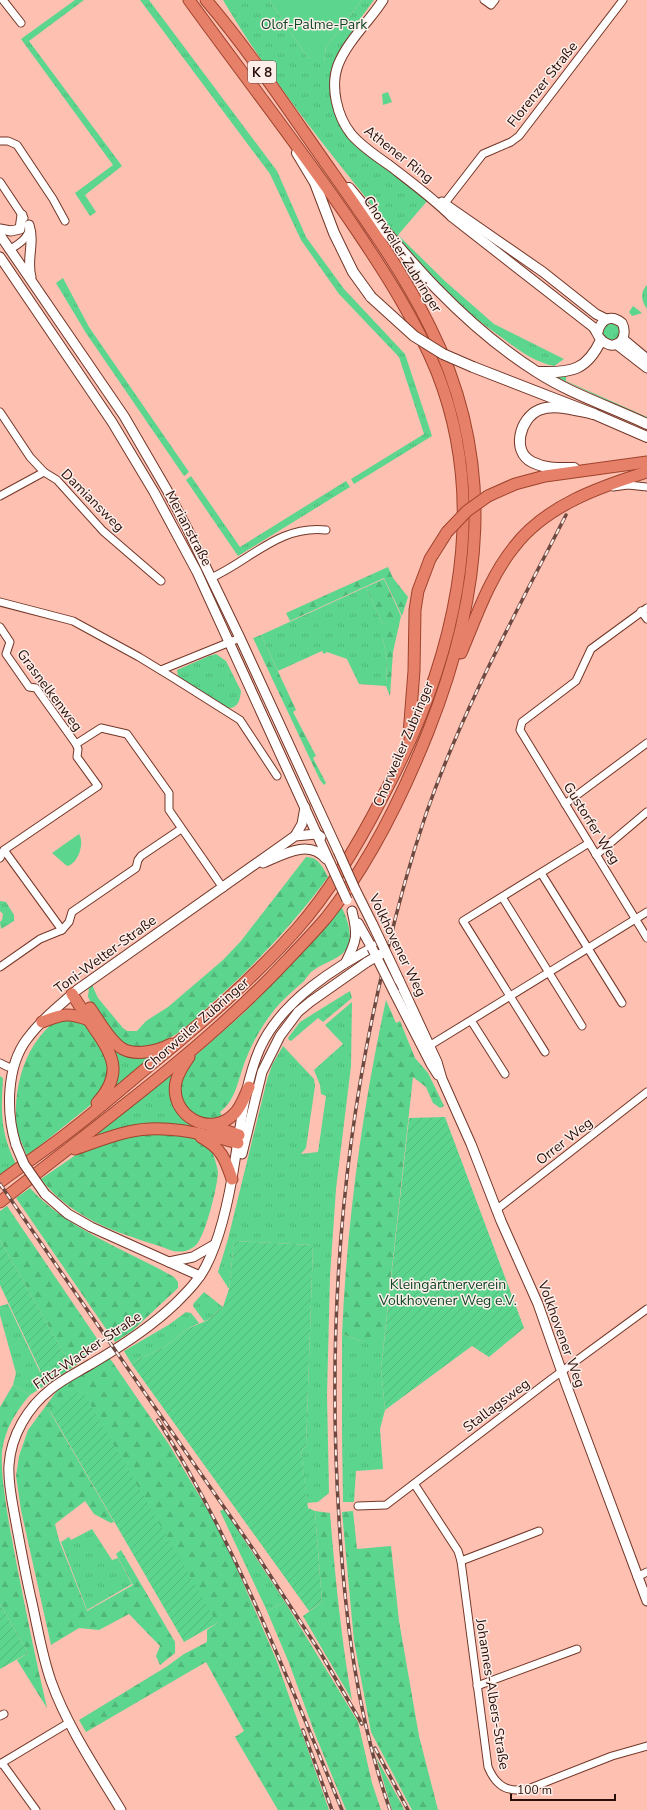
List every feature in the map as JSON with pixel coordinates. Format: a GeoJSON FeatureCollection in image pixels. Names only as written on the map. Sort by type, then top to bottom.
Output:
{"type":"FeatureCollection","features":[{"type":"Feature","properties":{"kind":"highway","name":"K 8"},"geometry":{"type":"LineString","coordinates":[[180,0],[222,47]]}},
{"type":"Feature","properties":{"kind":"highway","name":"K 8"},"geometry":{"type":"LineString","coordinates":[[188,0],[280,124]]}},
{"type":"Feature","properties":{"kind":"highway","name":"K 8"},"geometry":{"type":"LineString","coordinates":[[206,0],[234,32]]}},
{"type":"Feature","properties":{"kind":"highway","name":"K 8"},"geometry":{"type":"LineString","coordinates":[[217,0],[234,32],[289,112]]}},
{"type":"Feature","properties":{"kind":"highway","name":"Chorweiler Zubringer"},"geometry":{"type":"LineString","coordinates":[[0,1202],[196,1048],[236,1013],[325,919],[351,882],[377,840],[399,796],[422,745],[443,692],[457,646],[466,610],[475,549],[475,487],[471,450],[462,410],[450,372],[441,350],[432,329],[409,286],[374,233],[289,112]]}},
{"type":"Feature","properties":{"kind":"highway","name":"Chorweiler Zubringer"},"geometry":{"type":"LineString","coordinates":[[0,1182],[72,1130],[192,1032],[252,977],[317,905],[367,829],[399,768],[435,678],[447,640],[457,591],[464,522],[463,487],[456,434],[450,411],[437,373],[420,334],[400,296],[325,182],[280,124]]}},
{"type":"Feature","properties":{"kind":"highway"},"geometry":{"type":"LineString","coordinates":[[399,768],[408,739],[412,712],[415,610],[418,591],[430,559],[447,532],[467,511],[488,496],[515,484],[544,476],[647,462]]}},
{"type":"Feature","properties":{"kind":"highway"},"geometry":{"type":"LineString","coordinates":[[443,692],[490,588],[501,566],[514,547],[533,527],[552,512],[588,494],[647,472]]}},
{"type":"Feature","properties":{"kind":"highway"},"geometry":{"type":"LineString","coordinates":[[74,992],[122,1048],[137,1052],[151,1051],[166,1047],[192,1032]]}},
{"type":"Feature","properties":{"kind":"highway"},"geometry":{"type":"LineString","coordinates":[[72,1130],[103,1096],[112,1078],[114,1067],[112,1057],[107,1046],[89,1020],[74,992]]}},
{"type":"Feature","properties":{"kind":"highway"},"geometry":{"type":"LineString","coordinates":[[42,1022],[60,1015],[73,1014],[89,1020]]}},
{"type":"Feature","properties":{"kind":"highway"},"geometry":{"type":"LineString","coordinates":[[196,1048],[177,1077],[175,1094],[177,1103],[186,1115],[205,1125],[242,1139]]}},
{"type":"Feature","properties":{"kind":"highway"},"geometry":{"type":"LineString","coordinates":[[205,1125],[227,1120],[236,1113],[249,1087]]}},
{"type":"Feature","properties":{"kind":"highway"},"geometry":{"type":"LineString","coordinates":[[65,1152],[129,1131],[157,1128],[242,1139]]}},
{"type":"Feature","properties":{"kind":"highway"},"geometry":{"type":"LineString","coordinates":[[193,1133],[217,1148],[224,1157],[232,1179]]}},
{"type":"Feature","properties":{"kind":"main road","name":"K 8"},"geometry":{"type":"LineString","coordinates":[[289,112],[333,169],[438,292],[485,336],[537,372],[560,385],[647,424]]}},
{"type":"Feature","properties":{"kind":"main road","name":"K 8"},"geometry":{"type":"LineString","coordinates":[[280,124],[314,183],[334,233],[353,272],[371,298],[414,336],[443,354],[594,414],[647,437]]}},
{"type":"Feature","properties":{"kind":"main road"},"geometry":{"type":"LineString","coordinates":[[537,372],[556,373],[581,366],[594,355],[599,336]]}},
{"type":"Feature","properties":{"kind":"main road"},"geometry":{"type":"LineString","coordinates":[[594,414],[552,407],[540,410],[529,416],[522,427],[520,438],[522,451],[530,461],[545,468],[608,467]]}},
{"type":"Feature","properties":{"kind":"street"},"geometry":{"type":"LineString","coordinates":[[3,0],[21,23]]}},
{"type":"Feature","properties":{"kind":"street"},"geometry":{"type":"LineString","coordinates":[[484,0],[491,5],[495,0]]}},
{"type":"Feature","properties":{"kind":"street","name":"Florenzer Straße"},"geometry":{"type":"LineString","coordinates":[[444,206],[484,154],[512,141],[519,136],[623,0]]}},
{"type":"Feature","properties":{"kind":"street","name":"Athener Ring"},"geometry":{"type":"LineString","coordinates":[[383,2],[348,46],[335,75],[337,105],[347,128],[356,140],[482,234],[546,275],[596,314],[606,319],[612,318],[622,323],[625,331],[619,342]]}},
{"type":"Feature","properties":{"kind":"street"},"geometry":{"type":"LineString","coordinates":[[0,141],[8,141],[17,145],[53,199],[65,221]]}},
{"type":"Feature","properties":{"kind":"street"},"geometry":{"type":"LineString","coordinates":[[0,182],[29,225],[32,239],[28,269],[32,281]]}},
{"type":"Feature","properties":{"kind":"street"},"geometry":{"type":"LineString","coordinates":[[0,229],[11,231],[20,229],[22,215]]}},
{"type":"Feature","properties":{"kind":"street"},"geometry":{"type":"LineString","coordinates":[[0,256],[26,238],[29,234],[29,225]]}},
{"type":"Feature","properties":{"kind":"street","name":"Athener Ring"},"geometry":{"type":"LineString","coordinates":[[482,234],[607,344],[619,342],[647,359]]}},
{"type":"Feature","properties":{"kind":"street","name":"Merianstraße"},"geometry":{"type":"LineString","coordinates":[[0,235],[136,435],[188,528],[326,825]]}},
{"type":"Feature","properties":{"kind":"street","name":"Merianstraße"},"geometry":{"type":"LineString","coordinates":[[0,256],[133,456],[197,572],[317,834]]}},
{"type":"Feature","properties":{"kind":"street"},"geometry":{"type":"LineString","coordinates":[[538,284],[546,275]]}},
{"type":"Feature","properties":{"kind":"street"},"geometry":{"type":"LineString","coordinates":[[599,336],[600,324],[606,319]]}},
{"type":"Feature","properties":{"kind":"street","name":"Athener Ring"},"geometry":{"type":"LineString","coordinates":[[619,342],[647,368]]}},
{"type":"Feature","properties":{"kind":"street","name":"Damiansweg"},"geometry":{"type":"LineString","coordinates":[[0,412],[30,457],[44,472],[57,480],[103,531],[161,581]]}},
{"type":"Feature","properties":{"kind":"street"},"geometry":{"type":"LineString","coordinates":[[0,496],[44,472]]}},
{"type":"Feature","properties":{"kind":"street"},"geometry":{"type":"LineString","coordinates":[[588,494],[612,487],[628,485],[647,487]]}},
{"type":"Feature","properties":{"kind":"street"},"geometry":{"type":"LineString","coordinates":[[211,578],[280,537],[312,529],[326,530]]}},
{"type":"Feature","properties":{"kind":"street"},"geometry":{"type":"LineString","coordinates":[[0,602],[73,621],[90,629],[161,670],[240,720],[277,776]]}},
{"type":"Feature","properties":{"kind":"street"},"geometry":{"type":"LineString","coordinates":[[644,610],[647,619]]}},
{"type":"Feature","properties":{"kind":"street","name":"Gustorfer Weg"},"geometry":{"type":"LineString","coordinates":[[644,610],[591,650],[576,681],[522,722],[520,730],[647,938]]}},
{"type":"Feature","properties":{"kind":"street","name":"Grasnelkenweg"},"geometry":{"type":"LineString","coordinates":[[0,627],[10,642],[6,654],[29,687],[36,688],[76,744],[78,749],[77,757],[98,786],[4,850],[0,858]]}},
{"type":"Feature","properties":{"kind":"street"},"geometry":{"type":"LineString","coordinates":[[161,670],[240,638]]}},
{"type":"Feature","properties":{"kind":"street"},"geometry":{"type":"LineString","coordinates":[[76,744],[101,728],[126,734],[169,793],[168,808],[223,888]]}},
{"type":"Feature","properties":{"kind":"street"},"geometry":{"type":"LineString","coordinates":[[565,804],[647,743]]}},
{"type":"Feature","properties":{"kind":"street"},"geometry":{"type":"LineString","coordinates":[[295,836],[302,824],[305,807]]}},
{"type":"Feature","properties":{"kind":"street"},"geometry":{"type":"LineString","coordinates":[[596,854],[647,812]]}},
{"type":"Feature","properties":{"kind":"street"},"geometry":{"type":"LineString","coordinates":[[317,834],[321,824],[321,814]]}},
{"type":"Feature","properties":{"kind":"street","name":"Volkhovener Weg"},"geometry":{"type":"LineString","coordinates":[[326,825],[399,980],[428,1051],[431,1064],[442,1079],[471,1144],[496,1210],[538,1304],[561,1372],[647,1601]]}},
{"type":"Feature","properties":{"kind":"street"},"geometry":{"type":"LineString","coordinates":[[0,967],[40,939],[62,930],[69,922],[72,912],[136,868],[138,860],[141,856],[181,829]]}},
{"type":"Feature","properties":{"kind":"street"},"geometry":{"type":"LineString","coordinates":[[295,836],[317,834],[338,851]]}},
{"type":"Feature","properties":{"kind":"street","name":"Toni-Welter-Straße"},"geometry":{"type":"LineString","coordinates":[[252,867],[310,842],[317,834]]}},
{"type":"Feature","properties":{"kind":"street","name":"Volkhovener Weg"},"geometry":{"type":"LineString","coordinates":[[317,834],[368,947],[376,957],[428,1051]]}},
{"type":"Feature","properties":{"kind":"street","name":"Toni-Welter-Straße"},"geometry":{"type":"LineString","coordinates":[[200,1276],[91,1227],[68,1214],[45,1194],[24,1164],[16,1145],[9,1111],[14,1067],[19,1051],[26,1039],[74,992],[295,836]]}},
{"type":"Feature","properties":{"kind":"street"},"geometry":{"type":"LineString","coordinates":[[545,1052],[463,921],[589,843]]}},
{"type":"Feature","properties":{"kind":"street","name":"Toni-Welter-Straße"},"geometry":{"type":"LineString","coordinates":[[291,851],[311,849],[318,851],[330,863]]}},
{"type":"Feature","properties":{"kind":"street"},"geometry":{"type":"LineString","coordinates":[[4,850],[62,930]]}},
{"type":"Feature","properties":{"kind":"street"},"geometry":{"type":"LineString","coordinates":[[541,873],[622,1003]]}},
{"type":"Feature","properties":{"kind":"street"},"geometry":{"type":"LineString","coordinates":[[502,897],[582,1026]]}},
{"type":"Feature","properties":{"kind":"street"},"geometry":{"type":"LineString","coordinates":[[346,962],[353,947],[357,931],[352,911]]}},
{"type":"Feature","properties":{"kind":"street"},"geometry":{"type":"LineString","coordinates":[[428,1051],[647,912]]}},
{"type":"Feature","properties":{"kind":"street","name":"Fritz-Wacker-Straße"},"geometry":{"type":"LineString","coordinates":[[242,1139],[249,1087],[261,1046],[275,1024],[294,1003],[318,982],[368,947],[381,943]]}},
{"type":"Feature","properties":{"kind":"street","name":"Fritz-Wacker-Straße"},"geometry":{"type":"LineString","coordinates":[[121,1810],[70,1722],[51,1680],[20,1548],[9,1485],[9,1464],[14,1441],[21,1424],[36,1402],[52,1388],[124,1344],[160,1318],[185,1294],[200,1276],[206,1266],[225,1212],[242,1139],[262,1072],[272,1050],[284,1030],[298,1012],[361,966],[385,952]]}},
{"type":"Feature","properties":{"kind":"street"},"geometry":{"type":"LineString","coordinates":[[472,1022],[505,1074]]}},
{"type":"Feature","properties":{"kind":"street"},"geometry":{"type":"LineString","coordinates":[[0,1063],[8,1067],[14,1067]]}},
{"type":"Feature","properties":{"kind":"street","name":"Orrer Weg"},"geometry":{"type":"LineString","coordinates":[[496,1210],[647,1092]]}},
{"type":"Feature","properties":{"kind":"street"},"geometry":{"type":"LineString","coordinates":[[169,1262],[193,1257],[214,1245]]}},
{"type":"Feature","properties":{"kind":"street","name":"Stallagsweg"},"geometry":{"type":"LineString","coordinates":[[358,1506],[386,1505],[415,1485],[561,1372],[647,1309]]}},
{"type":"Feature","properties":{"kind":"street","name":"Johannes-Albers-Straße"},"geometry":{"type":"LineString","coordinates":[[415,1485],[458,1551],[488,1766],[496,1781],[506,1789],[520,1790],[616,1754],[647,1746]]}},
{"type":"Feature","properties":{"kind":"street"},"geometry":{"type":"LineString","coordinates":[[460,1561],[539,1531]]}},
{"type":"Feature","properties":{"kind":"street"},"geometry":{"type":"LineString","coordinates":[[637,1577],[647,1572]]}},
{"type":"Feature","properties":{"kind":"street"},"geometry":{"type":"LineString","coordinates":[[477,1686],[577,1649]]}},
{"type":"Feature","properties":{"kind":"street"},"geometry":{"type":"LineString","coordinates":[[36,1810],[1,1764],[70,1722]]}},
{"type":"Feature","properties":{"kind":"green space"},"geometry":{"type":"Polygon","coordinates":[[[75,0],[84,0],[29,41],[122,166],[85,195],[96,212],[90,216],[75,193],[113,165],[21,39],[75,0]]]}},
{"type":"Feature","properties":{"kind":"green space"},"geometry":{"type":"Polygon","coordinates":[[[140,0],[149,0],[277,171],[306,237],[344,289],[405,354],[432,436],[354,484],[351,479],[424,434],[399,357],[339,294],[301,240],[270,174],[140,0]]]}},
{"type":"Feature","properties":{"kind":"green space"},"geometry":{"type":"Polygon","coordinates":[[[223,0],[269,0],[307,57],[324,63],[326,47],[362,0],[374,0],[360,19],[336,58],[331,76],[331,96],[333,108],[347,136],[376,161],[428,200],[398,235],[446,282],[494,324],[564,359],[554,366],[526,354],[477,319],[440,287],[400,241],[308,124],[255,51],[223,0]]]}},
{"type":"Feature","properties":{"kind":"green space","name":"Olof-Palme-Park"},"geometry":{"type":"Polygon","coordinates":[[[269,0],[362,0],[326,47],[324,64],[307,57],[269,0]]]}},
{"type":"Feature","properties":{"kind":"green space"},"geometry":{"type":"Polygon","coordinates":[[[388,92],[392,102],[383,105],[382,94],[388,92]]]}},
{"type":"Feature","properties":{"kind":"green space"},"geometry":{"type":"Polygon","coordinates":[[[63,278],[89,327],[189,472],[184,476],[86,333],[56,283],[63,278]]]}},
{"type":"Feature","properties":{"kind":"green space"},"geometry":{"type":"Polygon","coordinates":[[[647,285],[647,309],[643,303],[642,294],[647,285]]]}},
{"type":"Feature","properties":{"kind":"green space"},"geometry":{"type":"Polygon","coordinates":[[[633,306],[642,313],[632,316],[629,312],[633,306]]]}},
{"type":"Feature","properties":{"kind":"green space"},"geometry":{"type":"Polygon","coordinates":[[[611,323],[617,326],[620,332],[617,338],[611,341],[605,338],[602,332],[605,326],[611,323]]]}},
{"type":"Feature","properties":{"kind":"green space"},"geometry":{"type":"Polygon","coordinates":[[[566,375],[566,381],[647,417],[647,419],[554,376],[566,375]]]}},
{"type":"Feature","properties":{"kind":"green space"},"geometry":{"type":"Polygon","coordinates":[[[191,476],[240,547],[346,481],[350,487],[238,556],[186,480],[191,476]]]}},
{"type":"Feature","properties":{"kind":"green space"},"geometry":{"type":"Polygon","coordinates":[[[388,567],[393,578],[408,597],[402,616],[384,578],[290,621],[286,613],[388,567]]]}},
{"type":"Feature","properties":{"kind":"green space"},"geometry":{"type":"Polygon","coordinates":[[[384,579],[401,616],[393,652],[390,696],[386,686],[387,660],[383,638],[383,625],[366,587],[384,579]]]}},
{"type":"Feature","properties":{"kind":"green space"},"geometry":{"type":"Polygon","coordinates":[[[366,587],[383,625],[383,638],[387,660],[386,686],[359,684],[347,659],[327,652],[324,654],[322,651],[278,671],[261,635],[366,587]]]}},
{"type":"Feature","properties":{"kind":"green space"},"geometry":{"type":"Polygon","coordinates":[[[323,616],[329,632],[322,635],[316,620],[323,616]]]}},
{"type":"Feature","properties":{"kind":"green space"},"geometry":{"type":"Polygon","coordinates":[[[261,635],[296,710],[293,712],[316,756],[313,758],[326,783],[324,785],[320,780],[253,638],[261,635]]]}},
{"type":"Feature","properties":{"kind":"green space"},"geometry":{"type":"Polygon","coordinates":[[[216,654],[226,661],[241,691],[238,703],[231,708],[227,708],[178,677],[177,670],[216,654]]]}},
{"type":"Feature","properties":{"kind":"green space"},"geometry":{"type":"Polygon","coordinates":[[[79,834],[81,838],[81,848],[74,861],[67,866],[52,853],[79,834]]]}},
{"type":"Feature","properties":{"kind":"green space"},"geometry":{"type":"Polygon","coordinates":[[[306,857],[310,857],[317,861],[328,877],[302,911],[274,942],[197,1018],[173,1036],[158,1044],[149,1046],[131,1046],[118,1039],[112,1033],[88,997],[89,987],[92,985],[98,998],[123,1028],[127,1031],[137,1031],[146,1021],[168,1007],[223,960],[241,941],[306,857]]]}},
{"type":"Feature","properties":{"kind":"green space"},"geometry":{"type":"Polygon","coordinates":[[[0,901],[6,902],[14,915],[14,921],[1,929],[0,922],[3,914],[0,911],[0,901]]]}},
{"type":"Feature","properties":{"kind":"green space"},"geometry":{"type":"Polygon","coordinates":[[[341,906],[348,923],[350,937],[347,949],[342,954],[311,972],[303,982],[281,1002],[271,1015],[252,1046],[243,1066],[234,1095],[226,1107],[220,1112],[223,1118],[212,1121],[188,1114],[177,1088],[194,1057],[245,1012],[292,964],[315,939],[341,906]]]}},
{"type":"Feature","properties":{"kind":"green space"},"geometry":{"type":"Polygon","coordinates":[[[350,991],[352,998],[323,1022],[318,1018],[291,1041],[289,1040],[288,1038],[300,1022],[350,991]]]}},
{"type":"Feature","properties":{"kind":"green space"},"geometry":{"type":"Polygon","coordinates":[[[386,1000],[396,1023],[400,1021],[415,1058],[428,1073],[444,1106],[440,1108],[433,1103],[426,1087],[413,1077],[384,1341],[361,1341],[342,1334],[344,1292],[352,1208],[363,1124],[377,1041],[386,1000]]]}},
{"type":"Feature","properties":{"kind":"green space"},"geometry":{"type":"Polygon","coordinates":[[[352,1002],[351,1066],[336,1189],[330,1276],[327,1395],[329,1493],[318,1502],[307,1503],[301,1451],[306,1446],[313,1245],[234,1241],[229,1289],[218,1272],[228,1239],[272,1065],[283,1046],[314,1079],[315,1086],[306,1148],[301,1154],[318,1152],[326,1096],[321,1094],[320,1085],[314,1070],[343,1044],[325,1025],[352,1002]]]}},
{"type":"Feature","properties":{"kind":"green space"},"geometry":{"type":"Polygon","coordinates":[[[57,1020],[83,1020],[106,1049],[111,1072],[98,1099],[27,1156],[21,1141],[19,1142],[16,1109],[17,1092],[26,1059],[44,1031],[57,1020]]]}},
{"type":"Feature","properties":{"kind":"green space"},"geometry":{"type":"Polygon","coordinates":[[[116,1048],[159,1053],[106,1099],[112,1052],[116,1048]]]}},
{"type":"Feature","properties":{"kind":"green space"},"geometry":{"type":"Polygon","coordinates":[[[180,1063],[225,1132],[204,1131],[80,1146],[180,1063]]]}},
{"type":"Feature","properties":{"kind":"green space"},"geometry":{"type":"Polygon","coordinates":[[[0,1076],[3,1078],[2,1112],[4,1132],[16,1164],[0,1176],[0,1076]]]}},
{"type":"Feature","properties":{"kind":"green space","name":"Kleingärtnerverein Volkhovener Weg e.V."},"geometry":{"type":"Polygon","coordinates":[[[445,1117],[524,1328],[489,1357],[472,1346],[385,1410],[381,1369],[409,1118],[445,1117]]]}},
{"type":"Feature","properties":{"kind":"green space"},"geometry":{"type":"Polygon","coordinates":[[[164,1133],[202,1140],[217,1151],[213,1154],[218,1172],[216,1188],[210,1210],[200,1240],[196,1245],[187,1250],[180,1252],[170,1250],[119,1233],[94,1221],[70,1207],[41,1179],[83,1150],[121,1135],[164,1133]]]}},
{"type":"Feature","properties":{"kind":"green space"},"geometry":{"type":"Polygon","coordinates":[[[30,1188],[45,1203],[79,1227],[174,1277],[178,1282],[178,1288],[132,1331],[115,1342],[16,1198],[30,1188]]]}},
{"type":"Feature","properties":{"kind":"green space"},"geometry":{"type":"Polygon","coordinates":[[[7,1206],[102,1346],[72,1368],[0,1240],[0,1211],[7,1206]]]}},
{"type":"Feature","properties":{"kind":"green space"},"geometry":{"type":"Polygon","coordinates":[[[0,1240],[66,1357],[41,1372],[0,1285],[0,1240]]]}},
{"type":"Feature","properties":{"kind":"green space"},"geometry":{"type":"Polygon","coordinates":[[[234,1241],[313,1245],[306,1446],[301,1451],[308,1508],[315,1511],[322,1602],[309,1611],[131,1363],[166,1346],[187,1329],[208,1320],[223,1307],[229,1289],[234,1241]]]}},
{"type":"Feature","properties":{"kind":"green space"},"geometry":{"type":"Polygon","coordinates":[[[204,1292],[223,1307],[208,1320],[204,1321],[193,1306],[204,1292]]]}},
{"type":"Feature","properties":{"kind":"green space"},"geometry":{"type":"Polygon","coordinates":[[[8,1304],[40,1372],[66,1357],[72,1368],[30,1395],[13,1385],[16,1373],[0,1315],[0,1306],[8,1304]]]}},
{"type":"Feature","properties":{"kind":"green space"},"geometry":{"type":"Polygon","coordinates":[[[186,1312],[191,1313],[199,1323],[187,1329],[166,1346],[131,1363],[124,1351],[170,1324],[186,1312]]]}},
{"type":"Feature","properties":{"kind":"green space"},"geometry":{"type":"Polygon","coordinates":[[[342,1334],[361,1341],[384,1341],[381,1369],[385,1410],[380,1429],[383,1469],[356,1471],[354,1502],[343,1502],[342,1334]]]}},
{"type":"Feature","properties":{"kind":"green space"},"geometry":{"type":"Polygon","coordinates":[[[109,1357],[168,1443],[209,1512],[231,1555],[276,1659],[329,1810],[278,1810],[235,1737],[244,1731],[206,1662],[86,1732],[79,1720],[166,1667],[184,1654],[207,1642],[207,1630],[217,1623],[49,1410],[114,1522],[111,1523],[94,1514],[85,1501],[55,1524],[59,1540],[87,1611],[133,1585],[116,1554],[121,1550],[175,1642],[175,1653],[160,1665],[156,1656],[160,1646],[129,1614],[99,1630],[79,1628],[51,1645],[21,1510],[16,1476],[19,1456],[28,1430],[59,1388],[109,1357]]]}},
{"type":"Feature","properties":{"kind":"green space"},"geometry":{"type":"Polygon","coordinates":[[[13,1385],[30,1395],[20,1407],[8,1428],[3,1443],[2,1475],[8,1518],[19,1575],[47,1708],[17,1660],[28,1653],[0,1604],[0,1407],[13,1385]]]}},
{"type":"Feature","properties":{"kind":"green space"},"geometry":{"type":"Polygon","coordinates":[[[82,1390],[217,1623],[184,1642],[49,1409],[82,1390]]]}},
{"type":"Feature","properties":{"kind":"green space"},"geometry":{"type":"Polygon","coordinates":[[[224,1509],[285,1602],[267,1611],[220,1511],[224,1509]]]}},
{"type":"Feature","properties":{"kind":"green space"},"geometry":{"type":"Polygon","coordinates":[[[315,1511],[330,1513],[339,1606],[352,1700],[303,1616],[322,1602],[315,1511]]]}},
{"type":"Feature","properties":{"kind":"green space"},"geometry":{"type":"Polygon","coordinates":[[[353,1511],[357,1549],[391,1546],[399,1621],[419,1736],[438,1810],[412,1810],[371,1732],[354,1641],[342,1512],[353,1511]]]}},
{"type":"Feature","properties":{"kind":"green space"},"geometry":{"type":"Polygon","coordinates":[[[92,1529],[112,1560],[118,1558],[132,1584],[87,1610],[61,1542],[69,1537],[71,1540],[92,1529]]]}},
{"type":"Feature","properties":{"kind":"green space"},"geometry":{"type":"Polygon","coordinates":[[[285,1602],[358,1722],[372,1783],[381,1810],[346,1810],[315,1734],[289,1663],[267,1611],[285,1602]]]}},
{"type":"Feature","properties":{"kind":"green space"},"geometry":{"type":"Polygon","coordinates":[[[0,1604],[28,1653],[0,1669],[0,1604]]]}},
{"type":"Feature","properties":{"kind":"green space"},"geometry":{"type":"Polygon","coordinates":[[[376,1757],[403,1807],[404,1810],[392,1810],[376,1757]]]}},
{"type":"Feature","properties":{"kind":"railway"},"geometry":{"type":"LineString","coordinates":[[390,1810],[369,1739],[354,1666],[345,1593],[339,1519],[335,1377],[341,1236],[348,1166],[358,1096],[386,957],[399,903],[426,814],[440,775],[473,700],[509,625],[566,515]]}},
{"type":"Feature","properties":{"kind":"railway"},"geometry":{"type":"LineString","coordinates":[[0,1184],[253,1549],[320,1652],[362,1724]]}},
{"type":"Feature","properties":{"kind":"railway"},"geometry":{"type":"LineString","coordinates":[[158,1420],[186,1466],[236,1562],[280,1660],[342,1810]]}},
{"type":"Feature","properties":{"kind":"railway"},"geometry":{"type":"LineString","coordinates":[[303,1730],[332,1810]]}},
{"type":"Feature","properties":{"kind":"railway"},"geometry":{"type":"LineString","coordinates":[[375,1748],[408,1810]]}}]}
